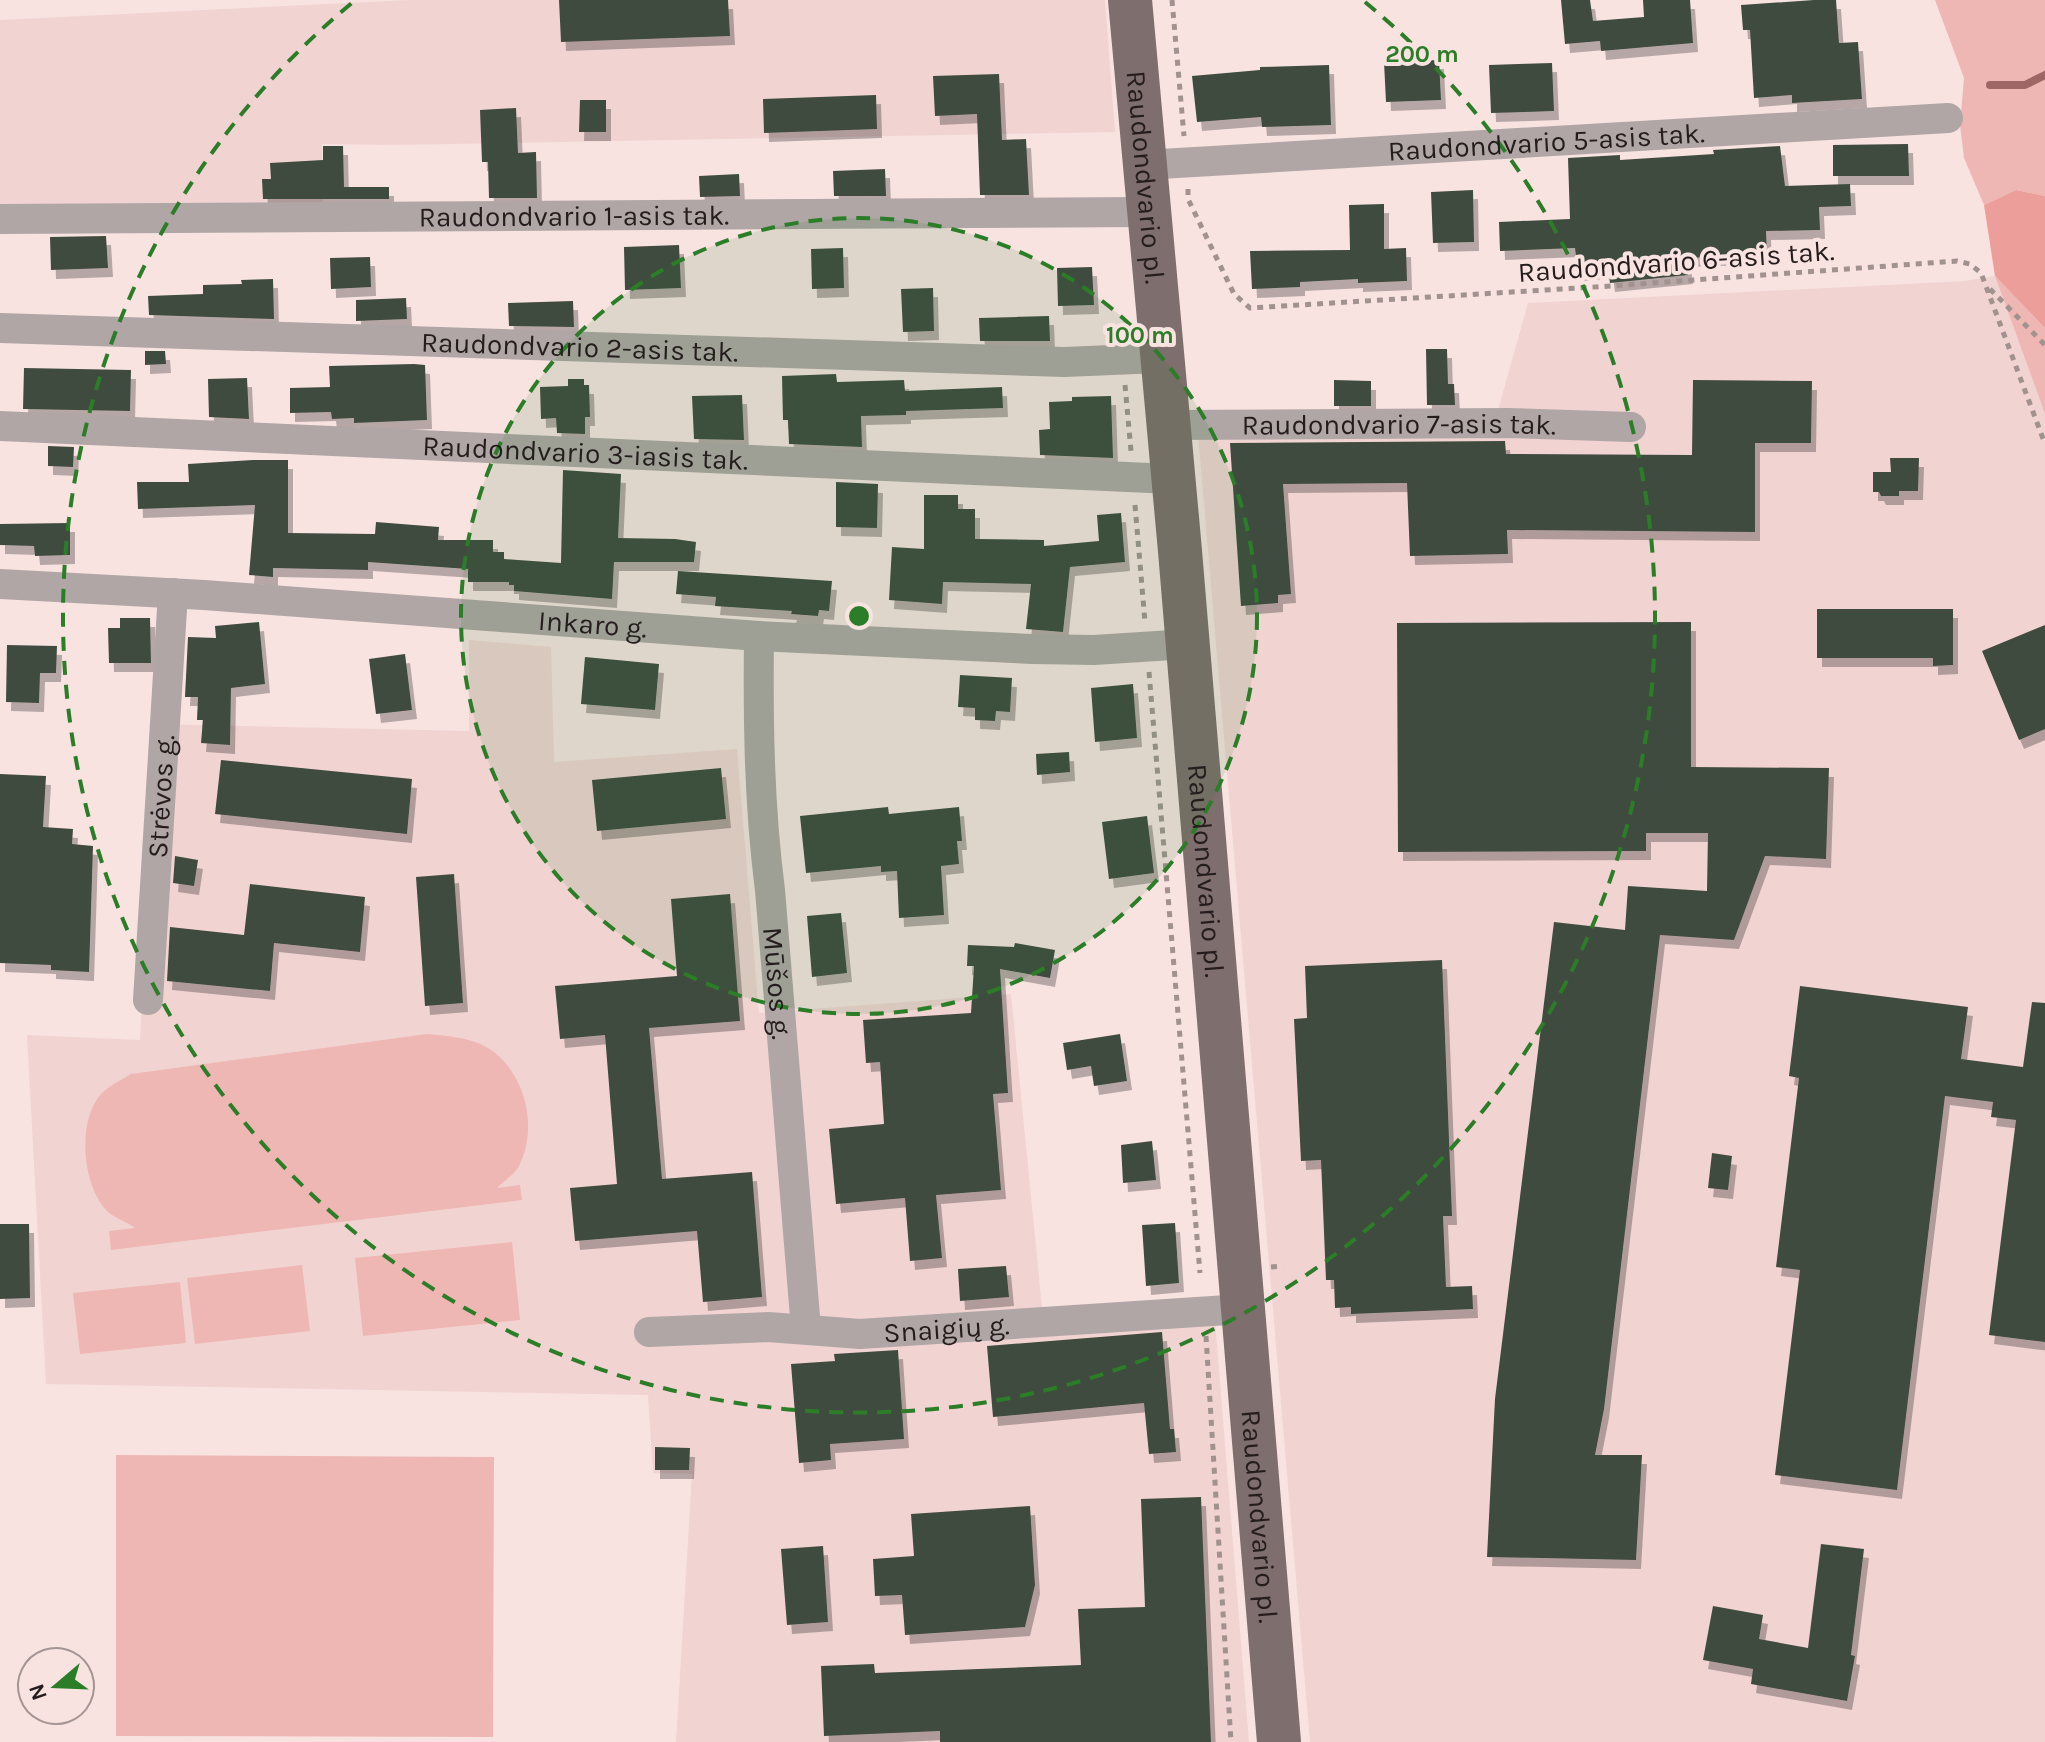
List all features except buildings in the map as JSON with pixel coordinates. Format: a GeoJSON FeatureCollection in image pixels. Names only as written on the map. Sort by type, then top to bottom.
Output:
{"type":"FeatureCollection","features":[{"type":"Feature","properties":{"kind":"main road","name":"Raudondvario pl."},"geometry":{"type":"LineString","coordinates":[[1130,0],[1147,212],[1142,359],[1167,425],[1153,478],[1167,646],[1243,1309],[1279,1742]]}},
{"type":"Feature","properties":{"kind":"street","name":"Raudondvario 5-asis tak."},"geometry":{"type":"LineString","coordinates":[[1143,165],[1948,118]]}},
{"type":"Feature","properties":{"kind":"street","name":"Raudondvario 1-asis tak."},"geometry":{"type":"LineString","coordinates":[[0,219],[1147,212]]}},
{"type":"Feature","properties":{"kind":"street","name":"Raudondvario 2-asis tak."},"geometry":{"type":"LineString","coordinates":[[0,328],[1049,361],[1142,359]]}},
{"type":"Feature","properties":{"kind":"street","name":"Raudondvario 7-asis tak."},"geometry":{"type":"LineString","coordinates":[[1167,425],[1507,423],[1631,427]]}},
{"type":"Feature","properties":{"kind":"street","name":"Raudondvario 3-iasis tak."},"geometry":{"type":"LineString","coordinates":[[0,426],[1153,478]]}},
{"type":"Feature","properties":{"kind":"street","name":"Inkaro g."},"geometry":{"type":"LineString","coordinates":[[0,584],[173,593],[759,636],[1032,649],[1167,646]]}},
{"type":"Feature","properties":{"kind":"street","name":"Strėvos g."},"geometry":{"type":"LineString","coordinates":[[148,1000],[173,593]]}},
{"type":"Feature","properties":{"kind":"street","name":"Mūšos g."},"geometry":{"type":"LineString","coordinates":[[759,636],[758,737],[763,831],[772,905],[806,1329]]}},
{"type":"Feature","properties":{"kind":"street","name":"Snaigių g."},"geometry":{"type":"LineString","coordinates":[[649,1332],[768,1327],[860,1334],[1243,1309]]}},
{"type":"Feature","properties":{"kind":"path"},"geometry":{"type":"LineString","coordinates":[[1172,0],[1186,163]]}},
{"type":"Feature","properties":{"kind":"path","name":"Raudondvario 6-asis tak."},"geometry":{"type":"LineString","coordinates":[[1186,163],[1188,199],[1234,294],[1250,308],[1957,261],[1970,264],[1981,273],[1987,285],[2045,345]]}},
{"type":"Feature","properties":{"kind":"path"},"geometry":{"type":"LineString","coordinates":[[1987,285],[2045,444]]}},
{"type":"Feature","properties":{"kind":"path"},"geometry":{"type":"LineString","coordinates":[[1142,359],[1167,646],[1200,1273]]}},
{"type":"Feature","properties":{"kind":"shaded area"},"geometry":{"type":"Polygon","coordinates":[[[409,0],[1105,0],[1115,132],[322,144],[323,211],[0,213],[0,20],[409,0]]]}},
{"type":"Feature","properties":{"kind":"shaded area"},"geometry":{"type":"Polygon","coordinates":[[[1935,0],[2045,0],[2045,196],[2016,190],[1984,205],[1964,158],[1960,125],[1964,78],[1935,0]]]}},
{"type":"Feature","properties":{"kind":"shaded area"},"geometry":{"type":"Polygon","coordinates":[[[2016,190],[2045,196],[2045,328],[1995,276],[1984,205],[2016,190]]]}},
{"type":"Feature","properties":{"kind":"shaded area"},"geometry":{"type":"Polygon","coordinates":[[[1995,276],[2045,414],[2045,1742],[1310,1742],[1196,410],[1493,428],[1528,303],[1965,281],[1995,276]]]}},
{"type":"Feature","properties":{"kind":"shaded area"},"geometry":{"type":"Polygon","coordinates":[[[1995,276],[2045,328],[2045,414],[1995,276]]]}},
{"type":"Feature","properties":{"kind":"shaded area"},"geometry":{"type":"Polygon","coordinates":[[[469,640],[551,647],[554,762],[737,749],[759,1013],[1011,994],[1044,1328],[1215,1320],[1249,1742],[676,1742],[692,1474],[653,1473],[648,1395],[46,1384],[27,1035],[140,1040],[156,724],[469,731],[469,640]]]}},
{"type":"Feature","properties":{"kind":"shaded area"},"geometry":{"type":"Polygon","coordinates":[[[427,1034],[481,1044],[501,1058],[511,1071],[525,1101],[528,1134],[519,1166],[497,1188],[520,1185],[522,1200],[111,1250],[109,1231],[135,1228],[108,1212],[99,1201],[88,1171],[86,1154],[88,1121],[100,1095],[110,1086],[131,1074],[427,1034]]]}},
{"type":"Feature","properties":{"kind":"shaded area"},"geometry":{"type":"Polygon","coordinates":[[[512,1242],[520,1320],[363,1336],[355,1258],[512,1242]]]}},
{"type":"Feature","properties":{"kind":"shaded area"},"geometry":{"type":"Polygon","coordinates":[[[302,1265],[310,1331],[195,1344],[187,1278],[302,1265]]]}},
{"type":"Feature","properties":{"kind":"shaded area"},"geometry":{"type":"Polygon","coordinates":[[[180,1282],[186,1343],[80,1354],[73,1293],[180,1282]]]}},
{"type":"Feature","properties":{"kind":"shaded area"},"geometry":{"type":"Polygon","coordinates":[[[116,1455],[494,1457],[493,1737],[116,1736],[116,1455]]]}},
{"type":"Feature","properties":{"kind":"waterway"},"geometry":{"type":"LineString","coordinates":[[1990,85],[2025,85],[2045,75]]}}]}
